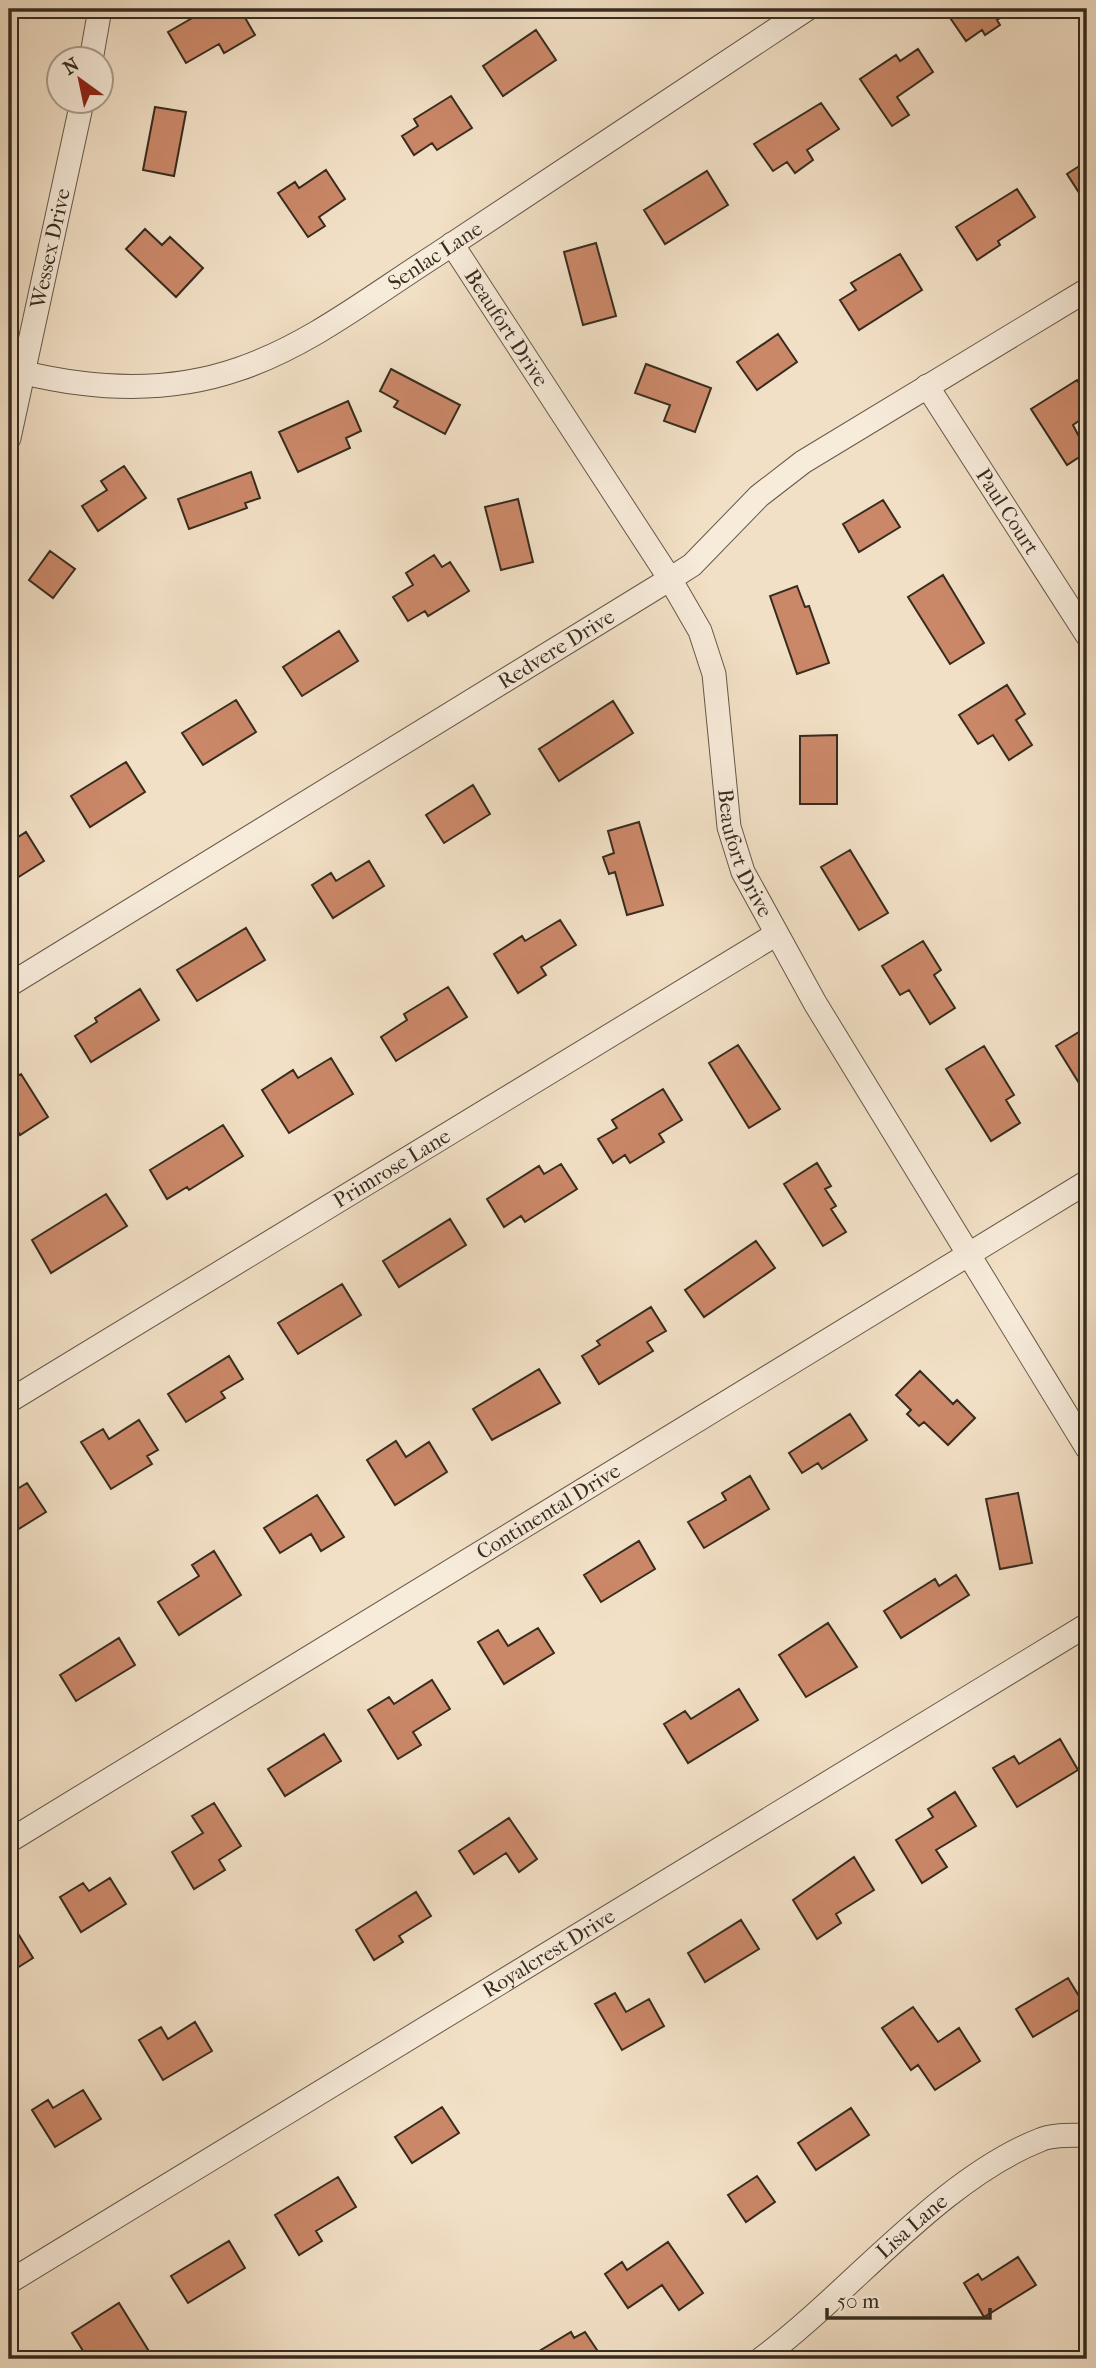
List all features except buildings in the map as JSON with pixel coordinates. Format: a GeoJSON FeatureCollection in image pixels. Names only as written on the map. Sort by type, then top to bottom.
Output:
{"type":"FeatureCollection","features":[{"type":"Feature","properties":{"kind":"street"},"geometry":{"type":"LineString","coordinates":[[93,46],[100,9]]}},
{"type":"Feature","properties":{"kind":"street","name":"Senlac Lane"},"geometry":{"type":"LineString","coordinates":[[25,373],[67,383],[124,387],[189,382],[240,369],[307,337],[807,9]]}},
{"type":"Feature","properties":{"kind":"street","name":"Wessex Drive"},"geometry":{"type":"LineString","coordinates":[[9,438],[79,116]]}},
{"type":"Feature","properties":{"kind":"street","name":"Beaufort Drive"},"geometry":{"type":"LineString","coordinates":[[452,244],[670,579],[700,631],[715,674],[729,827],[743,872],[775,935],[1087,1448]]}},
{"type":"Feature","properties":{"kind":"street","name":"Redvere Drive"},"geometry":{"type":"LineString","coordinates":[[9,985],[692,565],[759,496],[803,462],[1087,290]]}},
{"type":"Feature","properties":{"kind":"street","name":"Paul Court"},"geometry":{"type":"LineString","coordinates":[[927,386],[1087,635]]}},
{"type":"Feature","properties":{"kind":"street","name":"Primrose Lane"},"geometry":{"type":"LineString","coordinates":[[9,1401],[775,935]]}},
{"type":"Feature","properties":{"kind":"street","name":"Continental Drive"},"geometry":{"type":"LineString","coordinates":[[9,1840],[1087,1182]]}},
{"type":"Feature","properties":{"kind":"street","name":"Royalcrest Drive"},"geometry":{"type":"LineString","coordinates":[[9,2282],[1087,1625]]}},
{"type":"Feature","properties":{"kind":"street","name":"Lisa Lane"},"geometry":{"type":"LineString","coordinates":[[761,2359],[817,2315],[946,2199],[985,2168],[1042,2138],[1087,2135]]}}]}
